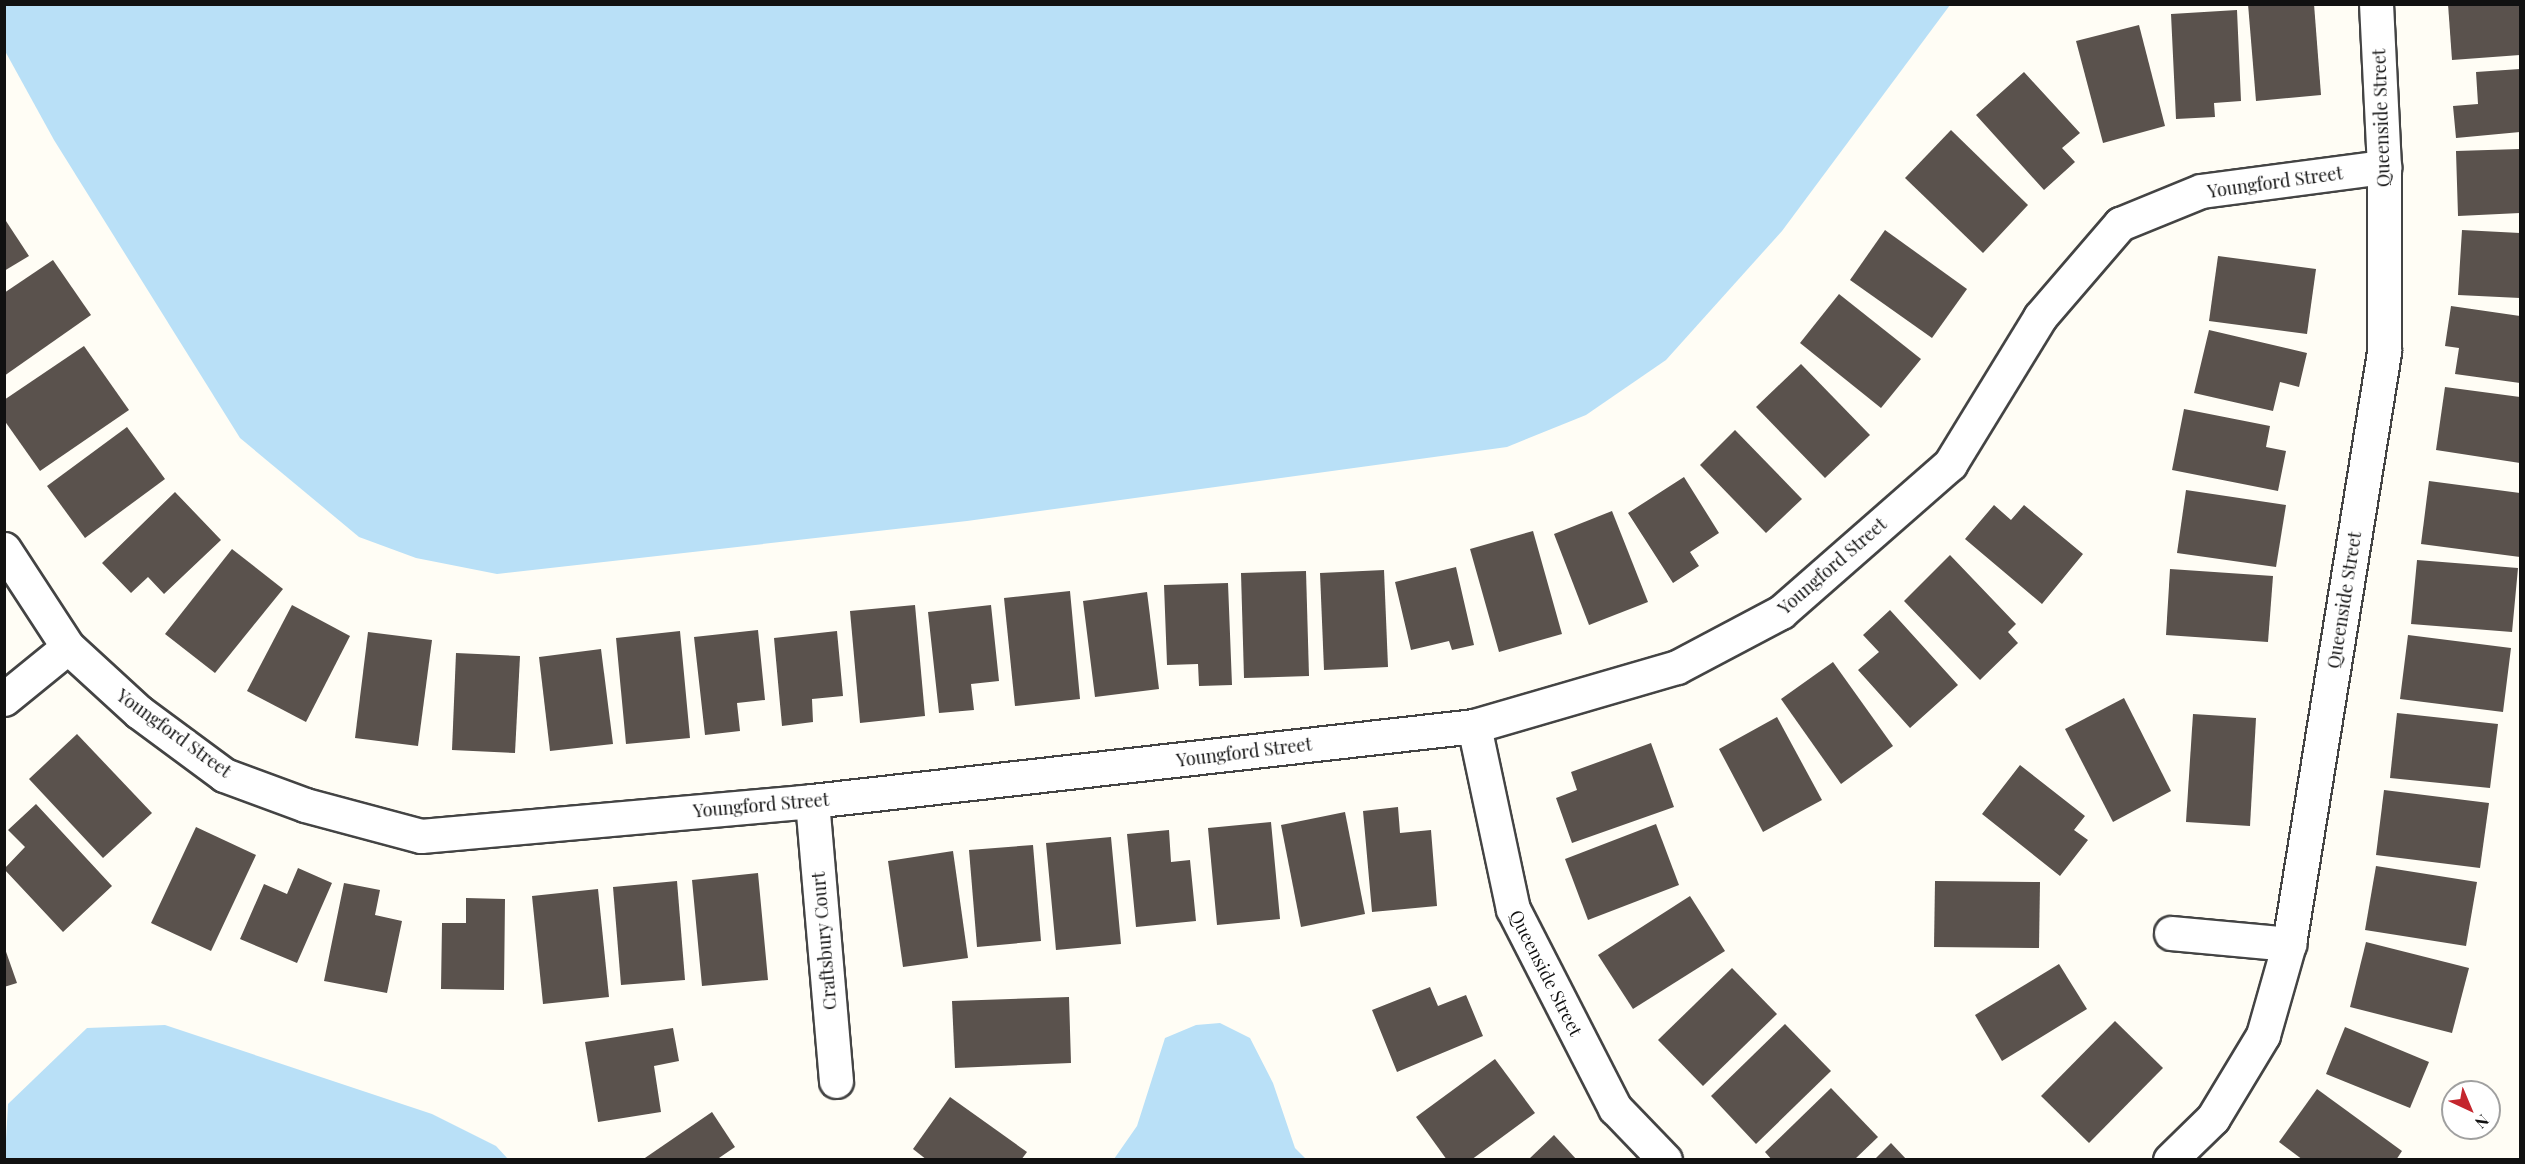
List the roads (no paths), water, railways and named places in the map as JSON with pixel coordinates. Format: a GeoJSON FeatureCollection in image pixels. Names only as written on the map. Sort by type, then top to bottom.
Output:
{"type":"FeatureCollection","features":[{"type":"Feature","properties":{"kind":"street","name":"Queenside Street"},"geometry":{"type":"LineString","coordinates":[[2170,1160],[2213,1118],[2263,1035],[2289,944],[2384,352],[2384,167],[2376,4]]}},
{"type":"Feature","properties":{"kind":"street","name":"Youngford Street"},"geometry":{"type":"LineString","coordinates":[[4,549],[68,647],[139,712],[224,775],[305,805],[421,836],[812,801],[1474,726],[1677,668],[1781,612],[1950,464],[2040,317],[2120,224],[2201,191],[2384,167]]}},
{"type":"Feature","properties":{"kind":"street"},"geometry":{"type":"LineString","coordinates":[[4,699],[68,647]]}},
{"type":"Feature","properties":{"kind":"street","name":"Queenside Street"},"geometry":{"type":"LineString","coordinates":[[1474,726],[1512,909],[1615,1108],[1665,1160]]}},
{"type":"Feature","properties":{"kind":"street","name":"Craftsbury Court"},"geometry":{"type":"LineString","coordinates":[[812,801],[836,1081]]}},
{"type":"Feature","properties":{"kind":"street"},"geometry":{"type":"LineString","coordinates":[[2171,933],[2289,944]]}},
{"type":"Feature","properties":{"kind":"water"},"geometry":{"type":"Polygon","coordinates":[[[4,5],[1950,5],[1782,231],[1666,360],[1586,415],[1507,447],[967,521],[497,574],[416,558],[359,537],[240,438],[54,140],[5,51],[4,5]]]}},
{"type":"Feature","properties":{"kind":"water"},"geometry":{"type":"Polygon","coordinates":[[[1220,1023],[1250,1038],[1273,1083],[1295,1148],[1306,1159],[1114,1159],[1137,1126],[1165,1038],[1196,1025],[1220,1023]]]}},
{"type":"Feature","properties":{"kind":"water"},"geometry":{"type":"Polygon","coordinates":[[[165,1025],[432,1114],[496,1146],[508,1159],[5,1159],[8,1104],[87,1028],[165,1025]]]}}]}
